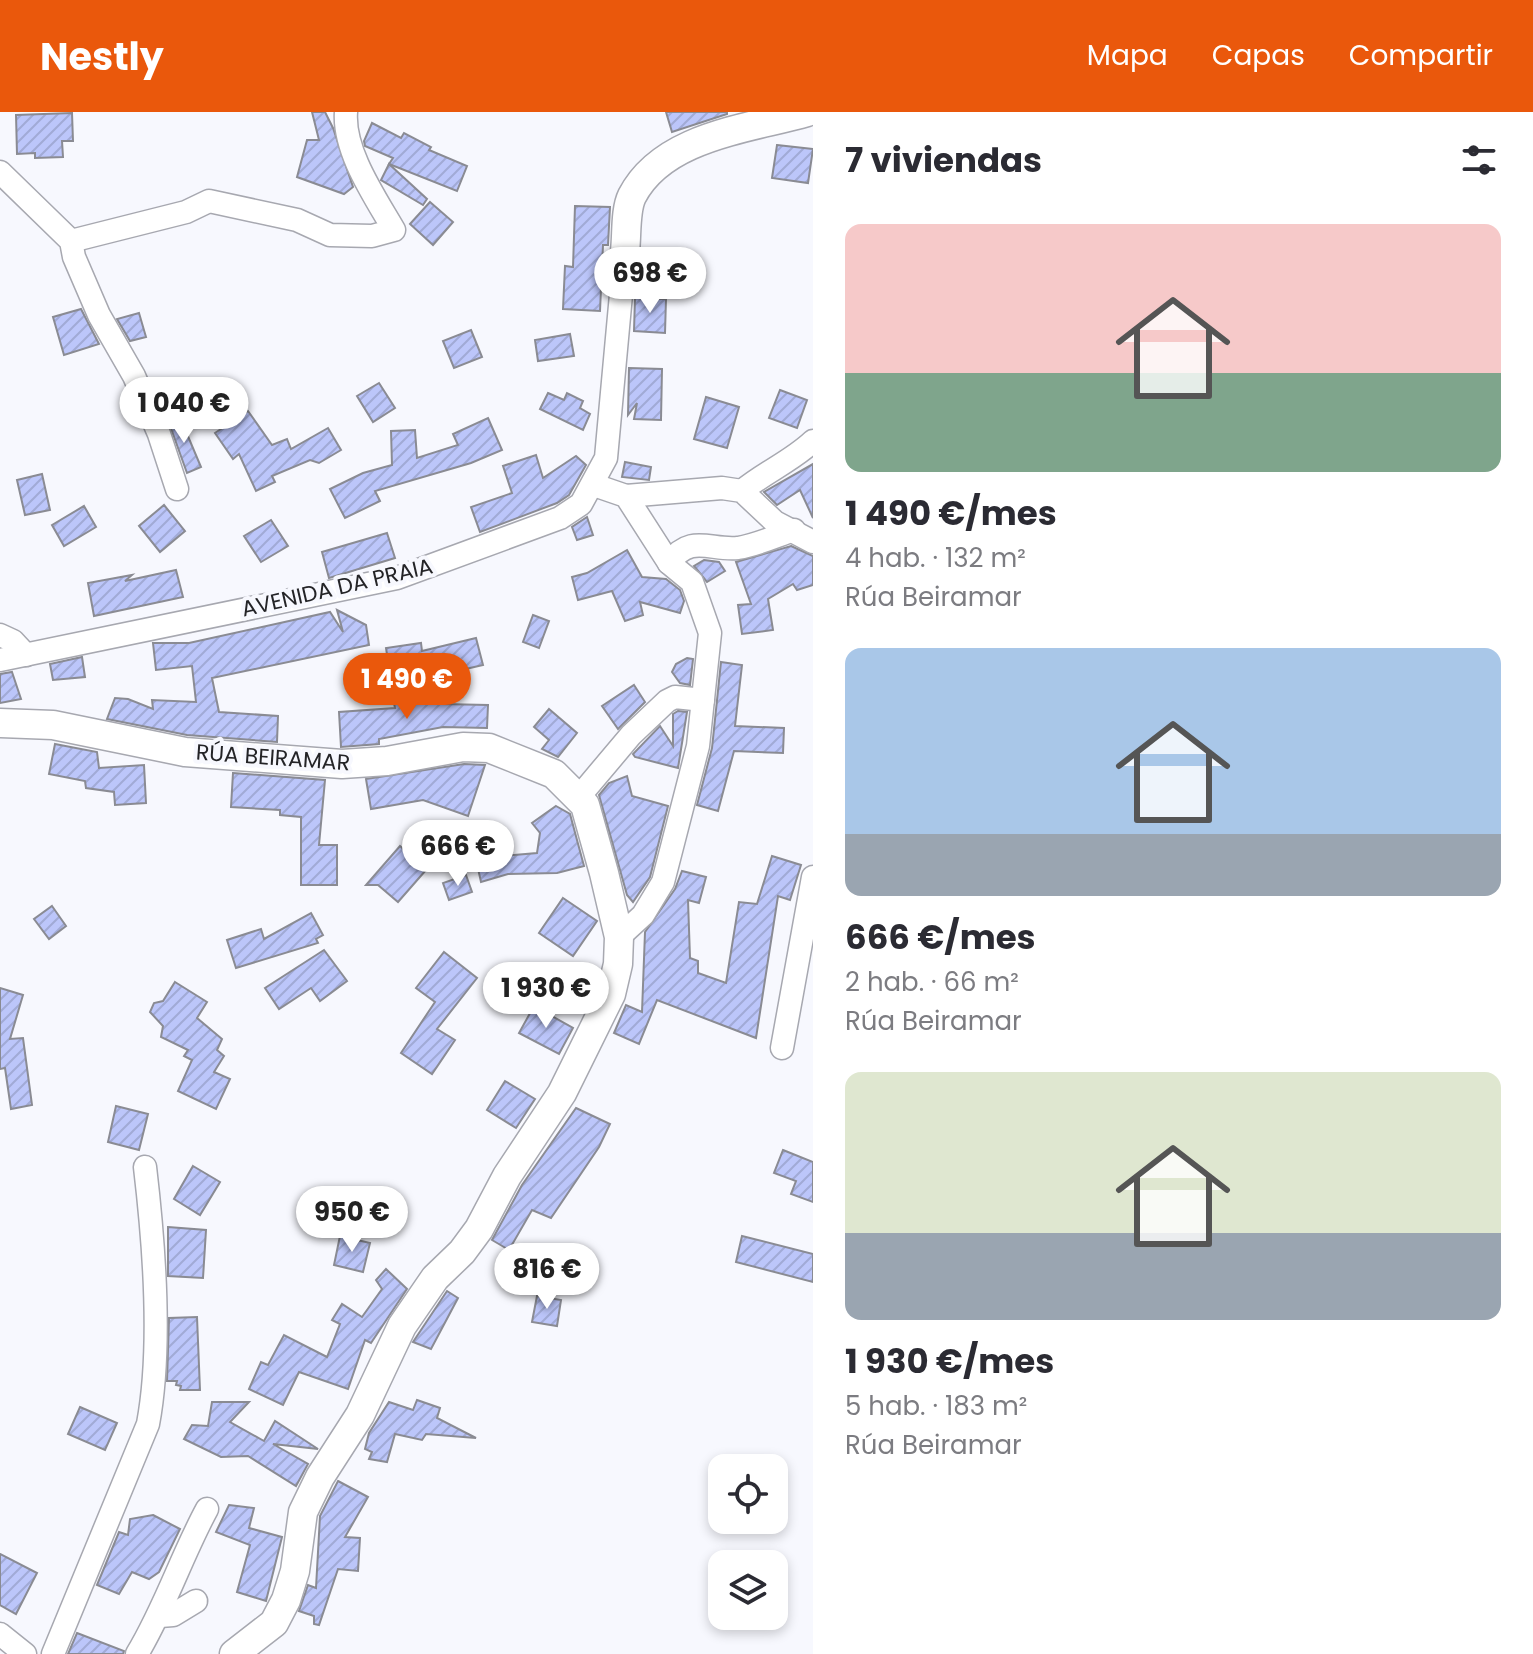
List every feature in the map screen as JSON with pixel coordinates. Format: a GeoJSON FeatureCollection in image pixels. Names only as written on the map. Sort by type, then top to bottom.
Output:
{"type":"FeatureCollection","features":[{"type":"Feature","properties":{"kind":"street"},"geometry":{"type":"LineString","coordinates":[[71,241],[186,212],[209,201],[297,220],[330,235],[372,236],[394,230],[373,194],[345,128],[346,112]]}},
{"type":"Feature","properties":{"kind":"street","name":"AVENIDA DA PRAIA"},"geometry":{"type":"LineString","coordinates":[[0,660],[397,578],[560,518],[581,504],[606,458],[630,198],[655,164],[701,141],[807,112]]}},
{"type":"Feature","properties":{"kind":"street"},"geometry":{"type":"LineString","coordinates":[[0,172],[71,241],[74,257],[99,315],[134,376],[159,434],[177,489]]}},
{"type":"Feature","properties":{"kind":"street"},"geometry":{"type":"LineString","coordinates":[[742,491],[761,475],[798,455],[813,441]]}},
{"type":"Feature","properties":{"kind":"street"},"geometry":{"type":"LineString","coordinates":[[594,485],[626,496],[722,488],[742,491],[775,522],[803,536]]}},
{"type":"Feature","properties":{"kind":"street"},"geometry":{"type":"LineString","coordinates":[[234,1654],[256,1644],[274,1623],[286,1600],[303,1512],[360,1415],[402,1326],[435,1278],[462,1252],[479,1229],[507,1176],[562,1093],[611,994],[618,964],[619,937],[643,915],[663,882],[698,746],[710,633],[692,582],[669,563],[626,496]]}},
{"type":"Feature","properties":{"kind":"street"},"geometry":{"type":"LineString","coordinates":[[669,563],[678,551],[694,546],[710,543],[735,548],[803,536]]}},
{"type":"Feature","properties":{"kind":"street"},"geometry":{"type":"LineString","coordinates":[[0,635],[13,641],[26,655]]}},
{"type":"Feature","properties":{"kind":"street"},"geometry":{"type":"LineString","coordinates":[[578,798],[631,735],[667,701],[675,697],[703,700]]}},
{"type":"Feature","properties":{"kind":"street","name":"RÚA BEIRAMAR"},"geometry":{"type":"LineString","coordinates":[[0,723],[53,725],[185,752],[342,764],[387,761],[463,747],[489,748],[554,774],[585,805],[619,937]]}},
{"type":"Feature","properties":{"kind":"street"},"geometry":{"type":"LineString","coordinates":[[782,1048],[813,877]]}},
{"type":"Feature","properties":{"kind":"street"},"geometry":{"type":"LineString","coordinates":[[53,1654],[151,1410],[155,1386],[153,1231],[145,1167]]}},
{"type":"Feature","properties":{"kind":"street"},"geometry":{"type":"LineString","coordinates":[[137,1654],[160,1616],[181,1559],[207,1509]]}},
{"type":"Feature","properties":{"kind":"street"},"geometry":{"type":"LineString","coordinates":[[160,1616],[173,1615],[196,1601]]}},
{"type":"Feature","properties":{"kind":"street"},"geometry":{"type":"LineString","coordinates":[[0,1634],[25,1654]]}},
{"type":"Feature","properties":{"kind":"building"},"geometry":{"type":"Polygon","coordinates":[[[312,112],[325,112],[333,128],[353,187],[344,194],[297,177],[307,140],[319,140],[312,112]]]}},
{"type":"Feature","properties":{"kind":"building"},"geometry":{"type":"Polygon","coordinates":[[[666,112],[727,112],[727,114],[672,132],[666,112]]]}},
{"type":"Feature","properties":{"kind":"building"},"geometry":{"type":"Polygon","coordinates":[[[72,113],[73,141],[62,141],[63,157],[35,158],[35,153],[17,154],[16,115],[72,113]]]}},
{"type":"Feature","properties":{"kind":"building"},"geometry":{"type":"Polygon","coordinates":[[[372,123],[401,138],[404,133],[431,147],[429,150],[467,166],[457,191],[389,164],[393,158],[365,146],[364,141],[372,123]]]}},
{"type":"Feature","properties":{"kind":"building"},"geometry":{"type":"Polygon","coordinates":[[[777,145],[813,149],[808,183],[772,178],[777,145]]]}},
{"type":"Feature","properties":{"kind":"building"},"geometry":{"type":"Polygon","coordinates":[[[389,164],[427,199],[423,205],[381,180],[389,164]]]}},
{"type":"Feature","properties":{"kind":"building"},"geometry":{"type":"Polygon","coordinates":[[[430,202],[453,222],[433,245],[410,224],[430,202]]]}},
{"type":"Feature","properties":{"kind":"building"},"geometry":{"type":"Polygon","coordinates":[[[575,206],[610,207],[608,245],[603,245],[600,311],[563,309],[565,266],[573,267],[575,206]]]}},
{"type":"Feature","properties":{"kind":"building"},"geometry":{"type":"Polygon","coordinates":[[[635,298],[666,299],[665,333],[634,331],[635,298]]]}},
{"type":"Feature","properties":{"kind":"building"},"geometry":{"type":"Polygon","coordinates":[[[81,309],[99,344],[64,355],[53,317],[81,309]]]}},
{"type":"Feature","properties":{"kind":"building"},"geometry":{"type":"Polygon","coordinates":[[[139,313],[146,337],[130,341],[117,319],[139,313]]]}},
{"type":"Feature","properties":{"kind":"building"},"geometry":{"type":"Polygon","coordinates":[[[471,330],[482,357],[454,368],[443,341],[471,330]]]}},
{"type":"Feature","properties":{"kind":"building"},"geometry":{"type":"Polygon","coordinates":[[[570,334],[574,356],[538,361],[535,340],[570,334]]]}},
{"type":"Feature","properties":{"kind":"building"},"geometry":{"type":"Polygon","coordinates":[[[629,368],[662,369],[661,420],[634,419],[637,403],[628,415],[629,368]]]}},
{"type":"Feature","properties":{"kind":"building"},"geometry":{"type":"Polygon","coordinates":[[[379,383],[395,408],[373,422],[357,396],[379,383]]]}},
{"type":"Feature","properties":{"kind":"building"},"geometry":{"type":"Polygon","coordinates":[[[780,390],[807,400],[797,428],[769,418],[780,390]]]}},
{"type":"Feature","properties":{"kind":"building"},"geometry":{"type":"Polygon","coordinates":[[[548,393],[564,400],[567,393],[583,401],[580,408],[590,414],[583,430],[540,409],[548,393]]]}},
{"type":"Feature","properties":{"kind":"building"},"geometry":{"type":"Polygon","coordinates":[[[706,397],[739,407],[727,448],[694,439],[706,397]]]}},
{"type":"Feature","properties":{"kind":"building"},"geometry":{"type":"Polygon","coordinates":[[[248,411],[272,445],[287,439],[291,449],[328,428],[341,450],[319,463],[310,460],[272,476],[275,482],[256,491],[239,454],[233,459],[215,433],[248,411]]]}},
{"type":"Feature","properties":{"kind":"building"},"geometry":{"type":"Polygon","coordinates":[[[179,415],[201,467],[187,473],[168,420],[179,415]]]}},
{"type":"Feature","properties":{"kind":"building"},"geometry":{"type":"Polygon","coordinates":[[[488,418],[502,450],[471,463],[375,491],[380,501],[345,518],[330,489],[363,473],[392,465],[391,431],[415,430],[417,458],[458,445],[453,434],[488,418]]]}},
{"type":"Feature","properties":{"kind":"building"},"geometry":{"type":"Polygon","coordinates":[[[536,455],[543,478],[576,456],[586,465],[569,495],[557,503],[480,532],[471,507],[512,493],[503,466],[536,455]]]}},
{"type":"Feature","properties":{"kind":"building"},"geometry":{"type":"Polygon","coordinates":[[[625,462],[651,467],[649,480],[622,477],[625,462]]]}},
{"type":"Feature","properties":{"kind":"building"},"geometry":{"type":"Polygon","coordinates":[[[813,464],[813,518],[800,490],[777,505],[764,492],[813,464]]]}},
{"type":"Feature","properties":{"kind":"building"},"geometry":{"type":"Polygon","coordinates":[[[42,474],[50,510],[25,515],[17,480],[42,474]]]}},
{"type":"Feature","properties":{"kind":"building"},"geometry":{"type":"Polygon","coordinates":[[[164,505],[185,531],[160,552],[139,526],[164,505]]]}},
{"type":"Feature","properties":{"kind":"building"},"geometry":{"type":"Polygon","coordinates":[[[84,506],[96,527],[64,546],[52,525],[84,506]]]}},
{"type":"Feature","properties":{"kind":"building"},"geometry":{"type":"Polygon","coordinates":[[[587,517],[593,535],[577,540],[572,527],[587,517]]]}},
{"type":"Feature","properties":{"kind":"building"},"geometry":{"type":"Polygon","coordinates":[[[271,520],[288,546],[261,562],[244,536],[271,520]]]}},
{"type":"Feature","properties":{"kind":"building"},"geometry":{"type":"Polygon","coordinates":[[[387,533],[395,558],[329,578],[322,552],[387,533]]]}},
{"type":"Feature","properties":{"kind":"building"},"geometry":{"type":"Polygon","coordinates":[[[791,546],[813,556],[813,585],[797,590],[793,584],[768,599],[773,630],[742,634],[738,605],[751,604],[736,562],[791,546]]]}},
{"type":"Feature","properties":{"kind":"building"},"geometry":{"type":"Polygon","coordinates":[[[627,550],[642,577],[666,579],[680,590],[684,601],[680,613],[640,602],[643,615],[625,621],[612,591],[578,600],[572,577],[587,573],[627,550]]]}},
{"type":"Feature","properties":{"kind":"building"},"geometry":{"type":"Polygon","coordinates":[[[704,560],[719,562],[725,571],[707,582],[694,566],[704,560]]]}},
{"type":"Feature","properties":{"kind":"building"},"geometry":{"type":"Polygon","coordinates":[[[176,570],[183,597],[94,616],[88,583],[132,575],[125,581],[176,570]]]}},
{"type":"Feature","properties":{"kind":"building"},"geometry":{"type":"Polygon","coordinates":[[[337,610],[366,625],[369,645],[212,678],[219,712],[278,716],[277,742],[187,735],[107,719],[115,698],[128,699],[153,709],[152,700],[196,702],[192,666],[156,670],[153,643],[189,643],[330,612],[343,632],[337,610]]]}},
{"type":"Feature","properties":{"kind":"building"},"geometry":{"type":"Polygon","coordinates":[[[533,615],[549,621],[539,648],[523,642],[533,615]]]}},
{"type":"Feature","properties":{"kind":"building"},"geometry":{"type":"Polygon","coordinates":[[[476,638],[483,665],[392,686],[386,648],[421,643],[422,651],[476,638]]]}},
{"type":"Feature","properties":{"kind":"building"},"geometry":{"type":"Polygon","coordinates":[[[82,657],[85,677],[53,680],[50,664],[82,657]]]}},
{"type":"Feature","properties":{"kind":"building"},"geometry":{"type":"Polygon","coordinates":[[[687,658],[693,659],[690,685],[680,683],[672,672],[676,664],[687,658]]]}},
{"type":"Feature","properties":{"kind":"building"},"geometry":{"type":"Polygon","coordinates":[[[721,662],[742,665],[735,726],[784,728],[783,753],[734,751],[718,811],[697,805],[712,748],[721,662]]]}},
{"type":"Feature","properties":{"kind":"building"},"geometry":{"type":"Polygon","coordinates":[[[12,672],[21,699],[0,703],[0,674],[12,672]]]}},
{"type":"Feature","properties":{"kind":"building"},"geometry":{"type":"Polygon","coordinates":[[[634,685],[645,702],[618,729],[602,706],[634,685]]]}},
{"type":"Feature","properties":{"kind":"building"},"geometry":{"type":"Polygon","coordinates":[[[394,703],[488,705],[487,728],[443,727],[379,739],[379,744],[341,747],[339,712],[395,708],[394,703]]]}},
{"type":"Feature","properties":{"kind":"building"},"geometry":{"type":"Polygon","coordinates":[[[549,709],[577,733],[558,757],[542,749],[549,740],[534,727],[549,709]]]}},
{"type":"Feature","properties":{"kind":"building"},"geometry":{"type":"Polygon","coordinates":[[[687,712],[678,768],[635,757],[633,754],[660,726],[673,746],[673,714],[687,712]]]}},
{"type":"Feature","properties":{"kind":"building"},"geometry":{"type":"Polygon","coordinates":[[[55,744],[97,752],[99,768],[144,765],[146,803],[115,805],[114,792],[86,788],[85,781],[49,774],[55,744]]]}},
{"type":"Feature","properties":{"kind":"building"},"geometry":{"type":"Polygon","coordinates":[[[464,764],[485,765],[468,816],[423,800],[371,809],[366,779],[464,764]]]}},
{"type":"Feature","properties":{"kind":"building"},"geometry":{"type":"Polygon","coordinates":[[[233,773],[325,780],[319,845],[337,845],[337,885],[301,885],[301,817],[280,815],[280,810],[231,807],[233,773]]]}},
{"type":"Feature","properties":{"kind":"building"},"geometry":{"type":"Polygon","coordinates":[[[627,776],[632,796],[668,806],[650,877],[633,902],[627,895],[599,795],[609,783],[627,776]]]}},
{"type":"Feature","properties":{"kind":"building"},"geometry":{"type":"Polygon","coordinates":[[[556,806],[570,814],[584,866],[557,873],[508,874],[481,882],[477,864],[502,856],[537,853],[540,833],[532,823],[556,806]]]}},
{"type":"Feature","properties":{"kind":"building"},"geometry":{"type":"Polygon","coordinates":[[[400,846],[426,870],[398,902],[378,885],[366,885],[400,846]]]}},
{"type":"Feature","properties":{"kind":"building"},"geometry":{"type":"Polygon","coordinates":[[[772,856],[801,865],[790,900],[778,896],[756,1038],[657,1000],[639,1044],[614,1033],[626,1005],[642,1012],[645,932],[675,889],[682,871],[706,877],[699,903],[688,900],[690,958],[698,961],[698,973],[726,983],[739,902],[757,904],[772,856]]]}},
{"type":"Feature","properties":{"kind":"building"},"geometry":{"type":"Polygon","coordinates":[[[466,875],[472,892],[449,900],[443,883],[466,875]]]}},
{"type":"Feature","properties":{"kind":"building"},"geometry":{"type":"Polygon","coordinates":[[[563,898],[597,921],[573,956],[539,933],[563,898]]]}},
{"type":"Feature","properties":{"kind":"building"},"geometry":{"type":"Polygon","coordinates":[[[52,906],[66,926],[49,939],[34,919],[52,906]]]}},
{"type":"Feature","properties":{"kind":"building"},"geometry":{"type":"Polygon","coordinates":[[[311,913],[323,935],[316,939],[318,943],[236,968],[227,940],[261,929],[264,939],[311,913]]]}},
{"type":"Feature","properties":{"kind":"building"},"geometry":{"type":"Polygon","coordinates":[[[324,950],[347,981],[320,1001],[311,988],[279,1009],[265,988],[324,950]]]}},
{"type":"Feature","properties":{"kind":"building"},"geometry":{"type":"Polygon","coordinates":[[[444,952],[477,978],[437,1029],[455,1040],[432,1074],[401,1053],[435,1002],[416,988],[444,952]]]}},
{"type":"Feature","properties":{"kind":"building"},"geometry":{"type":"Polygon","coordinates":[[[175,982],[207,1002],[197,1018],[222,1039],[217,1050],[224,1056],[214,1072],[230,1079],[216,1109],[178,1091],[192,1060],[184,1056],[188,1050],[161,1037],[163,1026],[150,1012],[154,1003],[163,1001],[175,982]]]}},
{"type":"Feature","properties":{"kind":"building"},"geometry":{"type":"Polygon","coordinates":[[[0,988],[23,995],[10,1039],[23,1038],[32,1105],[11,1109],[5,1068],[0,1069],[0,988]]]}},
{"type":"Feature","properties":{"kind":"building"},"geometry":{"type":"Polygon","coordinates":[[[534,1006],[573,1028],[559,1054],[519,1033],[534,1006]]]}},
{"type":"Feature","properties":{"kind":"building"},"geometry":{"type":"Polygon","coordinates":[[[505,1081],[535,1099],[516,1128],[487,1110],[505,1081]]]}},
{"type":"Feature","properties":{"kind":"building"},"geometry":{"type":"Polygon","coordinates":[[[116,1106],[148,1114],[139,1150],[108,1142],[116,1106]]]}},
{"type":"Feature","properties":{"kind":"building"},"geometry":{"type":"Polygon","coordinates":[[[576,1108],[610,1124],[599,1147],[551,1218],[532,1210],[509,1250],[492,1240],[522,1185],[576,1108]]]}},
{"type":"Feature","properties":{"kind":"building"},"geometry":{"type":"Polygon","coordinates":[[[783,1150],[813,1162],[813,1202],[791,1194],[796,1181],[774,1173],[783,1150]]]}},
{"type":"Feature","properties":{"kind":"building"},"geometry":{"type":"Polygon","coordinates":[[[193,1166],[220,1182],[200,1215],[174,1199],[193,1166]]]}},
{"type":"Feature","properties":{"kind":"building"},"geometry":{"type":"Polygon","coordinates":[[[168,1227],[206,1230],[203,1278],[168,1276],[168,1227]]]}},
{"type":"Feature","properties":{"kind":"building"},"geometry":{"type":"Polygon","coordinates":[[[340,1236],[370,1243],[363,1272],[334,1265],[340,1236]]]}},
{"type":"Feature","properties":{"kind":"building"},"geometry":{"type":"Polygon","coordinates":[[[742,1236],[813,1254],[813,1282],[736,1262],[742,1236]]]}},
{"type":"Feature","properties":{"kind":"building"},"geometry":{"type":"Polygon","coordinates":[[[386,1269],[407,1289],[371,1343],[365,1340],[348,1389],[299,1372],[283,1405],[249,1389],[261,1362],[268,1365],[284,1335],[327,1357],[340,1324],[332,1320],[342,1304],[362,1317],[382,1289],[376,1280],[386,1269]]]}},
{"type":"Feature","properties":{"kind":"building"},"geometry":{"type":"Polygon","coordinates":[[[447,1291],[458,1298],[431,1349],[413,1342],[447,1291]]]}},
{"type":"Feature","properties":{"kind":"building"},"geometry":{"type":"Polygon","coordinates":[[[537,1296],[561,1300],[557,1326],[532,1322],[537,1296]]]}},
{"type":"Feature","properties":{"kind":"building"},"geometry":{"type":"Polygon","coordinates":[[[197,1317],[200,1390],[180,1390],[177,1381],[167,1381],[169,1318],[197,1317]]]}},
{"type":"Feature","properties":{"kind":"building"},"geometry":{"type":"Polygon","coordinates":[[[417,1400],[440,1408],[437,1418],[476,1438],[426,1434],[422,1440],[395,1434],[387,1462],[369,1459],[372,1452],[365,1449],[369,1433],[389,1402],[413,1410],[417,1400]]]}},
{"type":"Feature","properties":{"kind":"building"},"geometry":{"type":"Polygon","coordinates":[[[212,1402],[249,1402],[230,1422],[264,1441],[275,1421],[318,1449],[273,1444],[308,1464],[296,1486],[248,1456],[221,1457],[184,1439],[192,1425],[208,1426],[212,1402]]]}},
{"type":"Feature","properties":{"kind":"building"},"geometry":{"type":"Polygon","coordinates":[[[80,1407],[117,1423],[105,1450],[68,1434],[80,1407]]]}},
{"type":"Feature","properties":{"kind":"building"},"geometry":{"type":"Polygon","coordinates":[[[338,1481],[368,1497],[345,1537],[360,1538],[358,1571],[338,1569],[319,1625],[314,1624],[314,1616],[299,1611],[308,1585],[316,1588],[320,1516],[338,1481]]]}},
{"type":"Feature","properties":{"kind":"building"},"geometry":{"type":"Polygon","coordinates":[[[229,1505],[254,1508],[249,1528],[282,1537],[266,1601],[237,1592],[250,1545],[216,1532],[229,1505]]]}},
{"type":"Feature","properties":{"kind":"building"},"geometry":{"type":"Polygon","coordinates":[[[153,1515],[180,1529],[159,1572],[149,1579],[132,1572],[119,1594],[97,1585],[119,1532],[128,1535],[130,1519],[153,1515]]]}},
{"type":"Feature","properties":{"kind":"building"},"geometry":{"type":"Polygon","coordinates":[[[0,1554],[37,1573],[16,1614],[0,1605],[0,1554]]]}},
{"type":"Feature","properties":{"kind":"building"},"geometry":{"type":"Polygon","coordinates":[[[77,1633],[124,1651],[123,1654],[68,1654],[77,1633]]]}}]}
